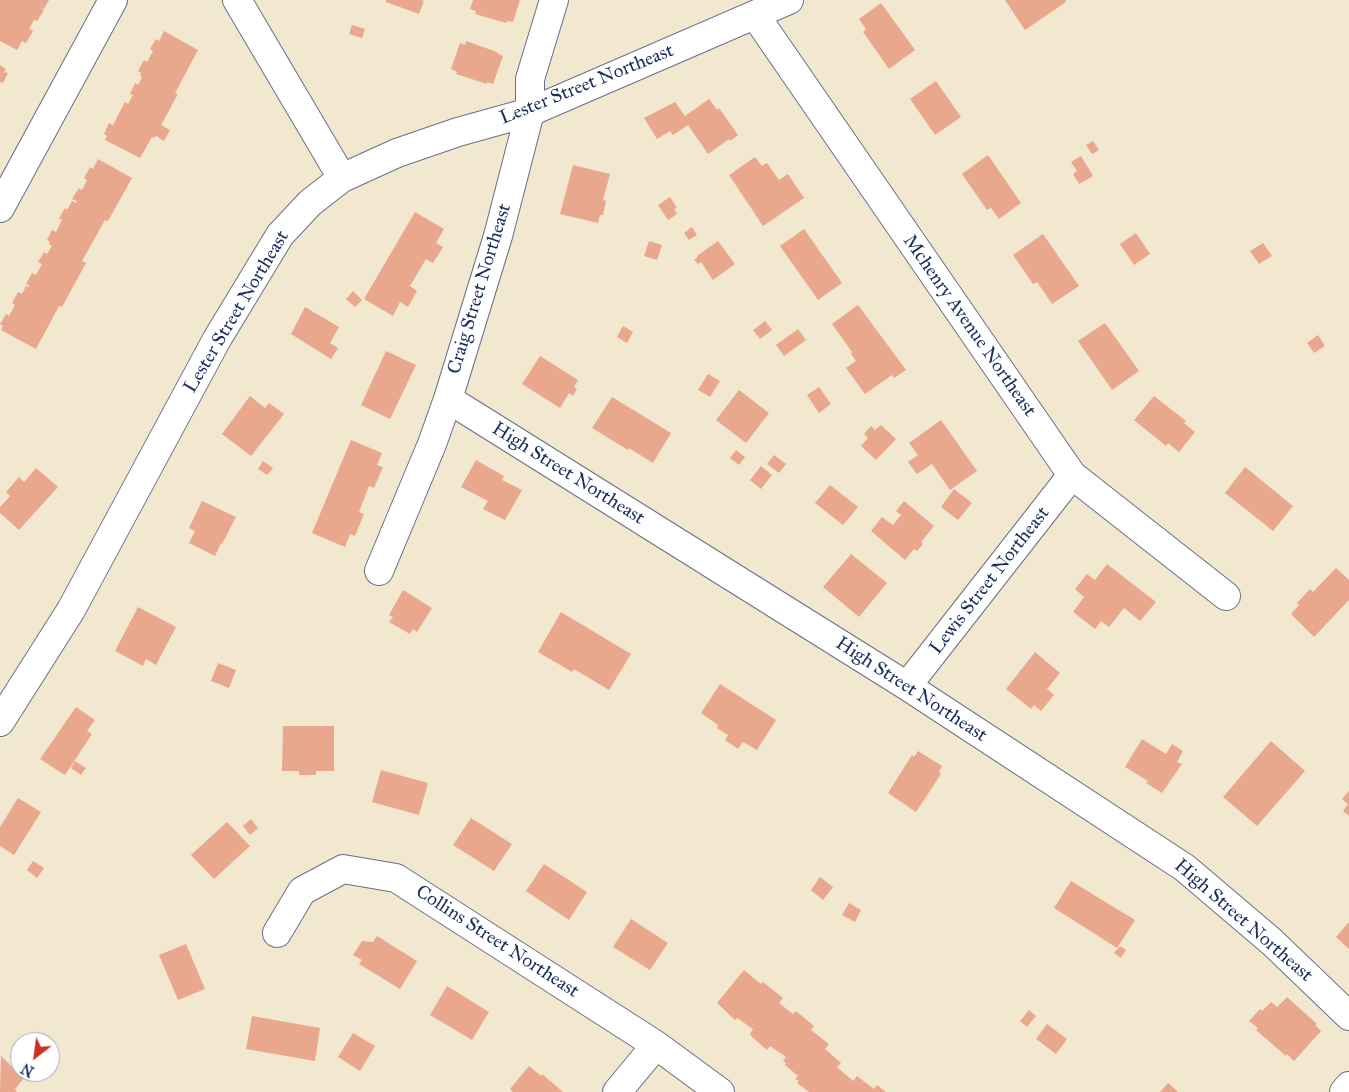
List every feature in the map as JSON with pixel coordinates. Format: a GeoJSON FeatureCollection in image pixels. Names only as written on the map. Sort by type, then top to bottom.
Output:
{"type":"FeatureCollection","features":[{"type":"Feature","properties":{"kind":"street"},"geometry":{"type":"LineString","coordinates":[[0,208],[113,0]]}},
{"type":"Feature","properties":{"kind":"street"},"geometry":{"type":"LineString","coordinates":[[237,0],[342,178]]}},
{"type":"Feature","properties":{"kind":"street","name":"Craig Street Northeast"},"geometry":{"type":"LineString","coordinates":[[379,571],[432,444],[448,399],[498,236],[530,112],[530,78],[554,0]]}},
{"type":"Feature","properties":{"kind":"street","name":"Lester Street Northeast"},"geometry":{"type":"LineString","coordinates":[[0,722],[71,610],[217,339],[280,235],[310,202],[342,178],[397,153],[458,132],[530,112],[789,0]]}},
{"type":"Feature","properties":{"kind":"street","name":"Mchenry Avenue Northeast"},"geometry":{"type":"LineString","coordinates":[[756,15],[1072,475],[1226,596]]}},
{"type":"Feature","properties":{"kind":"street","name":"High Street Northeast"},"geometry":{"type":"LineString","coordinates":[[448,399],[907,686],[1185,868],[1272,942],[1349,1016]]}},
{"type":"Feature","properties":{"kind":"street","name":"Lewis Street Northeast"},"geometry":{"type":"LineString","coordinates":[[907,686],[1072,475]]}},
{"type":"Feature","properties":{"kind":"street","name":"Collins Street Northeast"},"geometry":{"type":"LineString","coordinates":[[277,933],[302,891],[343,869],[396,878],[656,1045],[720,1092]]}},
{"type":"Feature","properties":{"kind":"street"},"geometry":{"type":"LineString","coordinates":[[617,1092],[656,1045]]}},
{"type":"Feature","properties":{"kind":"street"},"geometry":{"type":"LineString","coordinates":[[1344,1092],[1349,1086]]}},
{"type":"Feature","properties":{"kind":"building"},"geometry":{"type":"Polygon","coordinates":[[[0,0],[49,0],[44,9],[40,8],[44,10],[37,21],[34,20],[29,29],[33,31],[26,43],[22,41],[17,50],[0,41],[0,0]]]}},
{"type":"Feature","properties":{"kind":"building"},"geometry":{"type":"Polygon","coordinates":[[[386,0],[424,1],[419,14],[386,2],[386,0]]]}},
{"type":"Feature","properties":{"kind":"building"},"geometry":{"type":"Polygon","coordinates":[[[473,0],[520,0],[513,22],[507,21],[506,23],[475,14],[476,11],[470,9],[473,0]]]}},
{"type":"Feature","properties":{"kind":"building"},"geometry":{"type":"Polygon","coordinates":[[[1005,0],[1065,0],[1066,2],[1025,30],[1005,0]]]}},
{"type":"Feature","properties":{"kind":"building"},"geometry":{"type":"Polygon","coordinates":[[[881,3],[915,50],[889,69],[863,32],[866,29],[859,19],[881,3]]]}},
{"type":"Feature","properties":{"kind":"building"},"geometry":{"type":"Polygon","coordinates":[[[352,25],[365,29],[362,38],[349,34],[352,25]]]}},
{"type":"Feature","properties":{"kind":"building"},"geometry":{"type":"Polygon","coordinates":[[[164,31],[198,50],[175,93],[178,94],[161,125],[170,130],[164,141],[156,136],[152,137],[140,158],[105,140],[107,136],[104,134],[109,123],[113,125],[125,102],[128,104],[133,95],[130,94],[135,83],[138,85],[142,77],[138,71],[144,60],[147,62],[153,51],[150,49],[156,39],[159,41],[164,31]]]}},
{"type":"Feature","properties":{"kind":"building"},"geometry":{"type":"Polygon","coordinates":[[[466,41],[503,56],[493,84],[487,82],[487,84],[456,74],[457,72],[451,69],[460,43],[465,45],[466,41]]]}},
{"type":"Feature","properties":{"kind":"building"},"geometry":{"type":"Polygon","coordinates":[[[0,65],[6,69],[4,72],[8,73],[3,83],[0,82],[0,65]]]}},
{"type":"Feature","properties":{"kind":"building"},"geometry":{"type":"Polygon","coordinates":[[[936,81],[961,117],[935,135],[910,99],[936,81]]]}},
{"type":"Feature","properties":{"kind":"building"},"geometry":{"type":"Polygon","coordinates":[[[709,99],[717,110],[719,108],[738,135],[708,154],[688,125],[673,135],[670,131],[657,139],[644,118],[675,102],[685,116],[709,99]]]}},
{"type":"Feature","properties":{"kind":"building"},"geometry":{"type":"Polygon","coordinates":[[[1093,141],[1099,150],[1092,154],[1086,145],[1093,141]]]}},
{"type":"Feature","properties":{"kind":"building"},"geometry":{"type":"Polygon","coordinates":[[[988,155],[1021,203],[999,219],[991,208],[987,210],[962,174],[988,155]]]}},
{"type":"Feature","properties":{"kind":"building"},"geometry":{"type":"Polygon","coordinates":[[[1081,156],[1093,176],[1079,184],[1073,174],[1077,171],[1071,162],[1081,156]]]}},
{"type":"Feature","properties":{"kind":"building"},"geometry":{"type":"Polygon","coordinates":[[[755,157],[762,166],[767,163],[779,180],[788,174],[804,198],[763,226],[729,175],[755,157]]]}},
{"type":"Feature","properties":{"kind":"building"},"geometry":{"type":"Polygon","coordinates":[[[98,159],[132,178],[108,221],[105,220],[82,261],[86,263],[62,307],[59,306],[36,349],[1,330],[3,326],[0,324],[6,314],[9,316],[15,305],[12,303],[18,292],[22,294],[26,286],[30,286],[26,284],[32,273],[36,275],[42,264],[38,262],[44,252],[47,254],[52,246],[47,240],[52,230],[56,232],[62,220],[59,218],[65,208],[67,210],[72,201],[76,203],[77,201],[72,199],[79,188],[82,190],[87,180],[84,178],[90,167],[93,169],[98,159]]]}},
{"type":"Feature","properties":{"kind":"building"},"geometry":{"type":"Polygon","coordinates":[[[573,165],[610,174],[603,200],[606,201],[603,215],[600,215],[598,223],[560,214],[573,165]]]}},
{"type":"Feature","properties":{"kind":"building"},"geometry":{"type":"Polygon","coordinates":[[[670,197],[677,208],[674,209],[677,214],[668,220],[658,205],[670,197]]]}},
{"type":"Feature","properties":{"kind":"building"},"geometry":{"type":"Polygon","coordinates":[[[415,212],[444,229],[436,243],[443,247],[433,263],[426,259],[410,286],[417,291],[408,307],[400,302],[393,316],[364,299],[415,212]]]}},
{"type":"Feature","properties":{"kind":"building"},"geometry":{"type":"Polygon","coordinates":[[[692,227],[697,235],[689,240],[684,233],[692,227]]]}},
{"type":"Feature","properties":{"kind":"building"},"geometry":{"type":"Polygon","coordinates":[[[804,229],[842,283],[818,300],[780,246],[804,229]]]}},
{"type":"Feature","properties":{"kind":"building"},"geometry":{"type":"Polygon","coordinates":[[[1136,233],[1150,254],[1134,265],[1120,244],[1136,233]]]}},
{"type":"Feature","properties":{"kind":"building"},"geometry":{"type":"Polygon","coordinates":[[[1043,234],[1079,286],[1052,304],[1037,282],[1033,284],[1013,255],[1043,234]]]}},
{"type":"Feature","properties":{"kind":"building"},"geometry":{"type":"Polygon","coordinates":[[[649,241],[662,245],[657,260],[644,256],[649,241]]]}},
{"type":"Feature","properties":{"kind":"building"},"geometry":{"type":"Polygon","coordinates":[[[718,241],[735,264],[713,280],[701,262],[698,264],[694,260],[718,241]]]}},
{"type":"Feature","properties":{"kind":"building"},"geometry":{"type":"Polygon","coordinates":[[[1263,243],[1272,256],[1259,264],[1250,251],[1263,243]]]}},
{"type":"Feature","properties":{"kind":"building"},"geometry":{"type":"Polygon","coordinates":[[[353,291],[362,300],[355,307],[346,299],[353,291]]]}},
{"type":"Feature","properties":{"kind":"building"},"geometry":{"type":"Polygon","coordinates":[[[858,305],[906,370],[894,378],[892,375],[865,394],[846,368],[856,361],[851,354],[852,352],[832,324],[858,305]]]}},
{"type":"Feature","properties":{"kind":"building"},"geometry":{"type":"Polygon","coordinates":[[[305,307],[339,327],[330,343],[338,348],[331,359],[291,334],[305,307]]]}},
{"type":"Feature","properties":{"kind":"building"},"geometry":{"type":"Polygon","coordinates":[[[765,321],[772,330],[760,339],[753,330],[765,321]]]}},
{"type":"Feature","properties":{"kind":"building"},"geometry":{"type":"Polygon","coordinates":[[[1105,323],[1139,371],[1112,390],[1078,341],[1105,323]]]}},
{"type":"Feature","properties":{"kind":"building"},"geometry":{"type":"Polygon","coordinates":[[[623,326],[633,332],[627,343],[617,337],[623,326]]]}},
{"type":"Feature","properties":{"kind":"building"},"geometry":{"type":"Polygon","coordinates":[[[798,329],[806,340],[784,356],[776,345],[798,329]]]}},
{"type":"Feature","properties":{"kind":"building"},"geometry":{"type":"Polygon","coordinates":[[[1318,335],[1325,346],[1314,353],[1307,343],[1318,335]]]}},
{"type":"Feature","properties":{"kind":"building"},"geometry":{"type":"Polygon","coordinates":[[[386,351],[416,365],[390,419],[361,405],[386,351]]]}},
{"type":"Feature","properties":{"kind":"building"},"geometry":{"type":"Polygon","coordinates":[[[540,356],[578,380],[574,387],[577,389],[573,396],[569,393],[560,408],[522,384],[540,356]]]}},
{"type":"Feature","properties":{"kind":"building"},"geometry":{"type":"Polygon","coordinates":[[[708,374],[720,381],[710,397],[698,390],[708,374]]]}},
{"type":"Feature","properties":{"kind":"building"},"geometry":{"type":"Polygon","coordinates":[[[819,387],[831,404],[819,413],[807,395],[819,387]]]}},
{"type":"Feature","properties":{"kind":"building"},"geometry":{"type":"Polygon","coordinates":[[[739,390],[769,413],[746,443],[716,420],[739,390]]]}},
{"type":"Feature","properties":{"kind":"building"},"geometry":{"type":"Polygon","coordinates":[[[250,396],[265,408],[269,403],[284,414],[251,456],[222,434],[250,396]]]}},
{"type":"Feature","properties":{"kind":"building"},"geometry":{"type":"Polygon","coordinates":[[[1154,396],[1186,421],[1184,423],[1195,432],[1179,452],[1168,443],[1166,446],[1134,420],[1154,396]]]}},
{"type":"Feature","properties":{"kind":"building"},"geometry":{"type":"Polygon","coordinates":[[[612,397],[671,433],[653,463],[592,428],[612,397]]]}},
{"type":"Feature","properties":{"kind":"building"},"geometry":{"type":"Polygon","coordinates":[[[941,420],[977,471],[950,490],[932,464],[917,474],[908,462],[918,455],[909,443],[941,420]]]}},
{"type":"Feature","properties":{"kind":"building"},"geometry":{"type":"Polygon","coordinates":[[[881,425],[896,439],[876,460],[861,446],[868,438],[864,434],[871,426],[875,430],[881,425]]]}},
{"type":"Feature","properties":{"kind":"building"},"geometry":{"type":"Polygon","coordinates":[[[351,440],[382,453],[377,465],[383,467],[374,488],[369,486],[359,512],[364,514],[355,536],[350,534],[345,547],[312,533],[351,440]]]}},
{"type":"Feature","properties":{"kind":"building"},"geometry":{"type":"Polygon","coordinates":[[[736,450],[745,457],[739,465],[730,458],[736,450]]]}},
{"type":"Feature","properties":{"kind":"building"},"geometry":{"type":"Polygon","coordinates":[[[774,455],[786,464],[779,473],[767,464],[774,455]]]}},
{"type":"Feature","properties":{"kind":"building"},"geometry":{"type":"Polygon","coordinates":[[[476,460],[504,476],[502,480],[522,490],[505,520],[483,509],[488,501],[461,487],[476,460]]]}},
{"type":"Feature","properties":{"kind":"building"},"geometry":{"type":"Polygon","coordinates":[[[263,461],[273,468],[267,475],[258,469],[263,461]]]}},
{"type":"Feature","properties":{"kind":"building"},"geometry":{"type":"Polygon","coordinates":[[[761,466],[772,475],[761,489],[750,480],[761,466]]]}},
{"type":"Feature","properties":{"kind":"building"},"geometry":{"type":"Polygon","coordinates":[[[1245,467],[1293,506],[1273,531],[1225,493],[1245,467]]]}},
{"type":"Feature","properties":{"kind":"building"},"geometry":{"type":"Polygon","coordinates":[[[36,468],[58,487],[19,530],[0,513],[0,507],[10,496],[6,492],[19,477],[24,482],[36,468]]]}},
{"type":"Feature","properties":{"kind":"building"},"geometry":{"type":"Polygon","coordinates":[[[830,485],[858,507],[843,525],[815,503],[830,485]]]}},
{"type":"Feature","properties":{"kind":"building"},"geometry":{"type":"Polygon","coordinates":[[[954,489],[972,503],[958,520],[941,507],[954,489]]]}},
{"type":"Feature","properties":{"kind":"building"},"geometry":{"type":"Polygon","coordinates":[[[202,501],[236,517],[215,556],[189,543],[195,531],[189,528],[202,501]]]}},
{"type":"Feature","properties":{"kind":"building"},"geometry":{"type":"Polygon","coordinates":[[[904,501],[934,526],[921,542],[923,544],[917,551],[914,549],[905,560],[871,531],[882,517],[893,525],[901,515],[896,511],[904,501]]]}},
{"type":"Feature","properties":{"kind":"building"},"geometry":{"type":"Polygon","coordinates":[[[851,554],[887,583],[859,617],[823,587],[851,554]]]}},
{"type":"Feature","properties":{"kind":"building"},"geometry":{"type":"Polygon","coordinates":[[[1107,564],[1156,602],[1140,621],[1124,608],[1109,627],[1101,621],[1095,629],[1073,612],[1084,597],[1075,589],[1087,574],[1095,580],[1107,564]]]}},
{"type":"Feature","properties":{"kind":"building"},"geometry":{"type":"Polygon","coordinates":[[[1336,568],[1349,580],[1349,600],[1314,637],[1291,614],[1299,605],[1297,603],[1310,589],[1313,592],[1336,568]]]}},
{"type":"Feature","properties":{"kind":"building"},"geometry":{"type":"Polygon","coordinates":[[[403,590],[432,608],[417,632],[413,629],[410,634],[389,622],[393,617],[389,615],[403,590]]]}},
{"type":"Feature","properties":{"kind":"building"},"geometry":{"type":"Polygon","coordinates":[[[138,607],[176,627],[156,665],[146,659],[143,666],[115,651],[138,607]]]}},
{"type":"Feature","properties":{"kind":"building"},"geometry":{"type":"Polygon","coordinates":[[[561,612],[631,654],[609,690],[574,669],[572,672],[538,652],[561,612]]]}},
{"type":"Feature","properties":{"kind":"building"},"geometry":{"type":"Polygon","coordinates":[[[1035,652],[1060,673],[1047,689],[1054,695],[1041,711],[1034,705],[1031,709],[1006,689],[1035,652]]]}},
{"type":"Feature","properties":{"kind":"building"},"geometry":{"type":"Polygon","coordinates":[[[218,663],[236,670],[229,688],[211,681],[218,663]]]}},
{"type":"Feature","properties":{"kind":"building"},"geometry":{"type":"Polygon","coordinates":[[[720,684],[776,720],[757,750],[743,742],[738,749],[725,740],[728,735],[717,728],[718,725],[701,713],[720,684]]]}},
{"type":"Feature","properties":{"kind":"building"},"geometry":{"type":"Polygon","coordinates":[[[76,707],[95,720],[87,731],[92,734],[65,775],[40,759],[76,707]]]}},
{"type":"Feature","properties":{"kind":"building"},"geometry":{"type":"Polygon","coordinates":[[[283,726],[334,726],[334,771],[316,771],[316,775],[299,775],[299,771],[282,771],[283,726]]]}},
{"type":"Feature","properties":{"kind":"building"},"geometry":{"type":"Polygon","coordinates":[[[1142,739],[1166,754],[1172,744],[1183,751],[1177,762],[1182,764],[1162,793],[1146,783],[1148,781],[1125,767],[1142,739]]]}},
{"type":"Feature","properties":{"kind":"building"},"geometry":{"type":"Polygon","coordinates":[[[1271,741],[1305,771],[1257,826],[1223,797],[1271,741]]]}},
{"type":"Feature","properties":{"kind":"building"},"geometry":{"type":"Polygon","coordinates":[[[918,751],[942,766],[939,772],[941,774],[916,812],[888,793],[912,755],[914,757],[918,751]]]}},
{"type":"Feature","properties":{"kind":"building"},"geometry":{"type":"Polygon","coordinates":[[[75,761],[86,768],[81,775],[71,768],[75,761]]]}},
{"type":"Feature","properties":{"kind":"building"},"geometry":{"type":"Polygon","coordinates":[[[381,770],[428,783],[419,815],[372,802],[381,770]]]}},
{"type":"Feature","properties":{"kind":"building"},"geometry":{"type":"Polygon","coordinates":[[[1349,791],[1349,816],[1343,811],[1348,804],[1342,799],[1349,791]]]}},
{"type":"Feature","properties":{"kind":"building"},"geometry":{"type":"Polygon","coordinates":[[[18,798],[41,812],[14,855],[0,846],[0,827],[18,798]]]}},
{"type":"Feature","properties":{"kind":"building"},"geometry":{"type":"Polygon","coordinates":[[[471,818],[512,844],[494,871],[453,845],[471,818]]]}},
{"type":"Feature","properties":{"kind":"building"},"geometry":{"type":"Polygon","coordinates":[[[251,819],[258,828],[250,835],[243,826],[251,819]]]}},
{"type":"Feature","properties":{"kind":"building"},"geometry":{"type":"Polygon","coordinates":[[[227,822],[250,846],[214,879],[191,855],[227,822]]]}},
{"type":"Feature","properties":{"kind":"building"},"geometry":{"type":"Polygon","coordinates":[[[33,861],[44,868],[37,878],[27,870],[33,861]]]}},
{"type":"Feature","properties":{"kind":"building"},"geometry":{"type":"Polygon","coordinates":[[[544,864],[587,892],[569,920],[526,891],[544,864]]]}},
{"type":"Feature","properties":{"kind":"building"},"geometry":{"type":"Polygon","coordinates":[[[820,877],[833,887],[823,900],[811,890],[820,877]]]}},
{"type":"Feature","properties":{"kind":"building"},"geometry":{"type":"Polygon","coordinates":[[[1071,881],[1135,920],[1117,948],[1054,908],[1071,881]]]}},
{"type":"Feature","properties":{"kind":"building"},"geometry":{"type":"Polygon","coordinates":[[[849,903],[861,910],[855,922],[842,915],[849,903]]]}},
{"type":"Feature","properties":{"kind":"building"},"geometry":{"type":"Polygon","coordinates":[[[631,919],[668,943],[650,970],[613,947],[631,919]]]}},
{"type":"Feature","properties":{"kind":"building"},"geometry":{"type":"Polygon","coordinates":[[[1349,922],[1349,949],[1336,937],[1349,922]]]}},
{"type":"Feature","properties":{"kind":"building"},"geometry":{"type":"Polygon","coordinates":[[[377,936],[417,961],[400,989],[359,964],[362,960],[353,955],[362,941],[373,942],[377,936]]]}},
{"type":"Feature","properties":{"kind":"building"},"geometry":{"type":"Polygon","coordinates":[[[186,944],[205,989],[178,1000],[159,955],[186,944]]]}},
{"type":"Feature","properties":{"kind":"building"},"geometry":{"type":"Polygon","coordinates":[[[1120,946],[1126,950],[1121,958],[1114,953],[1120,946]]]}},
{"type":"Feature","properties":{"kind":"building"},"geometry":{"type":"Polygon","coordinates":[[[744,970],[783,998],[779,1003],[793,1014],[796,1011],[814,1026],[811,1030],[829,1044],[825,1049],[841,1063],[837,1067],[853,1081],[857,1076],[874,1089],[877,1085],[886,1092],[809,1092],[797,1083],[799,1081],[795,1079],[798,1076],[783,1061],[786,1057],[770,1046],[767,1050],[750,1034],[753,1029],[737,1018],[735,1020],[717,1003],[744,970]]]}},
{"type":"Feature","properties":{"kind":"building"},"geometry":{"type":"Polygon","coordinates":[[[447,986],[489,1012],[472,1040],[430,1015],[447,986]]]}},
{"type":"Feature","properties":{"kind":"building"},"geometry":{"type":"Polygon","coordinates":[[[1287,997],[1317,1024],[1315,1025],[1321,1031],[1294,1061],[1256,1030],[1258,1028],[1249,1021],[1260,1009],[1262,1011],[1271,1002],[1277,1007],[1287,997]]]}},
{"type":"Feature","properties":{"kind":"building"},"geometry":{"type":"Polygon","coordinates":[[[1029,1010],[1036,1016],[1027,1027],[1020,1021],[1029,1010]]]}},
{"type":"Feature","properties":{"kind":"building"},"geometry":{"type":"Polygon","coordinates":[[[252,1016],[320,1028],[315,1061],[246,1049],[252,1016]]]}},
{"type":"Feature","properties":{"kind":"building"},"geometry":{"type":"Polygon","coordinates":[[[1047,1024],[1067,1039],[1056,1054],[1036,1039],[1047,1024]]]}},
{"type":"Feature","properties":{"kind":"building"},"geometry":{"type":"Polygon","coordinates":[[[353,1033],[375,1046],[360,1071],[338,1057],[353,1033]]]}},
{"type":"Feature","properties":{"kind":"building"},"geometry":{"type":"Polygon","coordinates":[[[1,1056],[10,1065],[10,1082],[21,1082],[15,1089],[17,1092],[0,1092],[1,1056]]]}},
{"type":"Feature","properties":{"kind":"building"},"geometry":{"type":"Polygon","coordinates":[[[529,1066],[541,1076],[542,1074],[563,1092],[513,1092],[510,1089],[529,1066]]]}},
{"type":"Feature","properties":{"kind":"building"},"geometry":{"type":"Polygon","coordinates":[[[1168,1083],[1178,1092],[1160,1092],[1168,1083]]]}}]}
